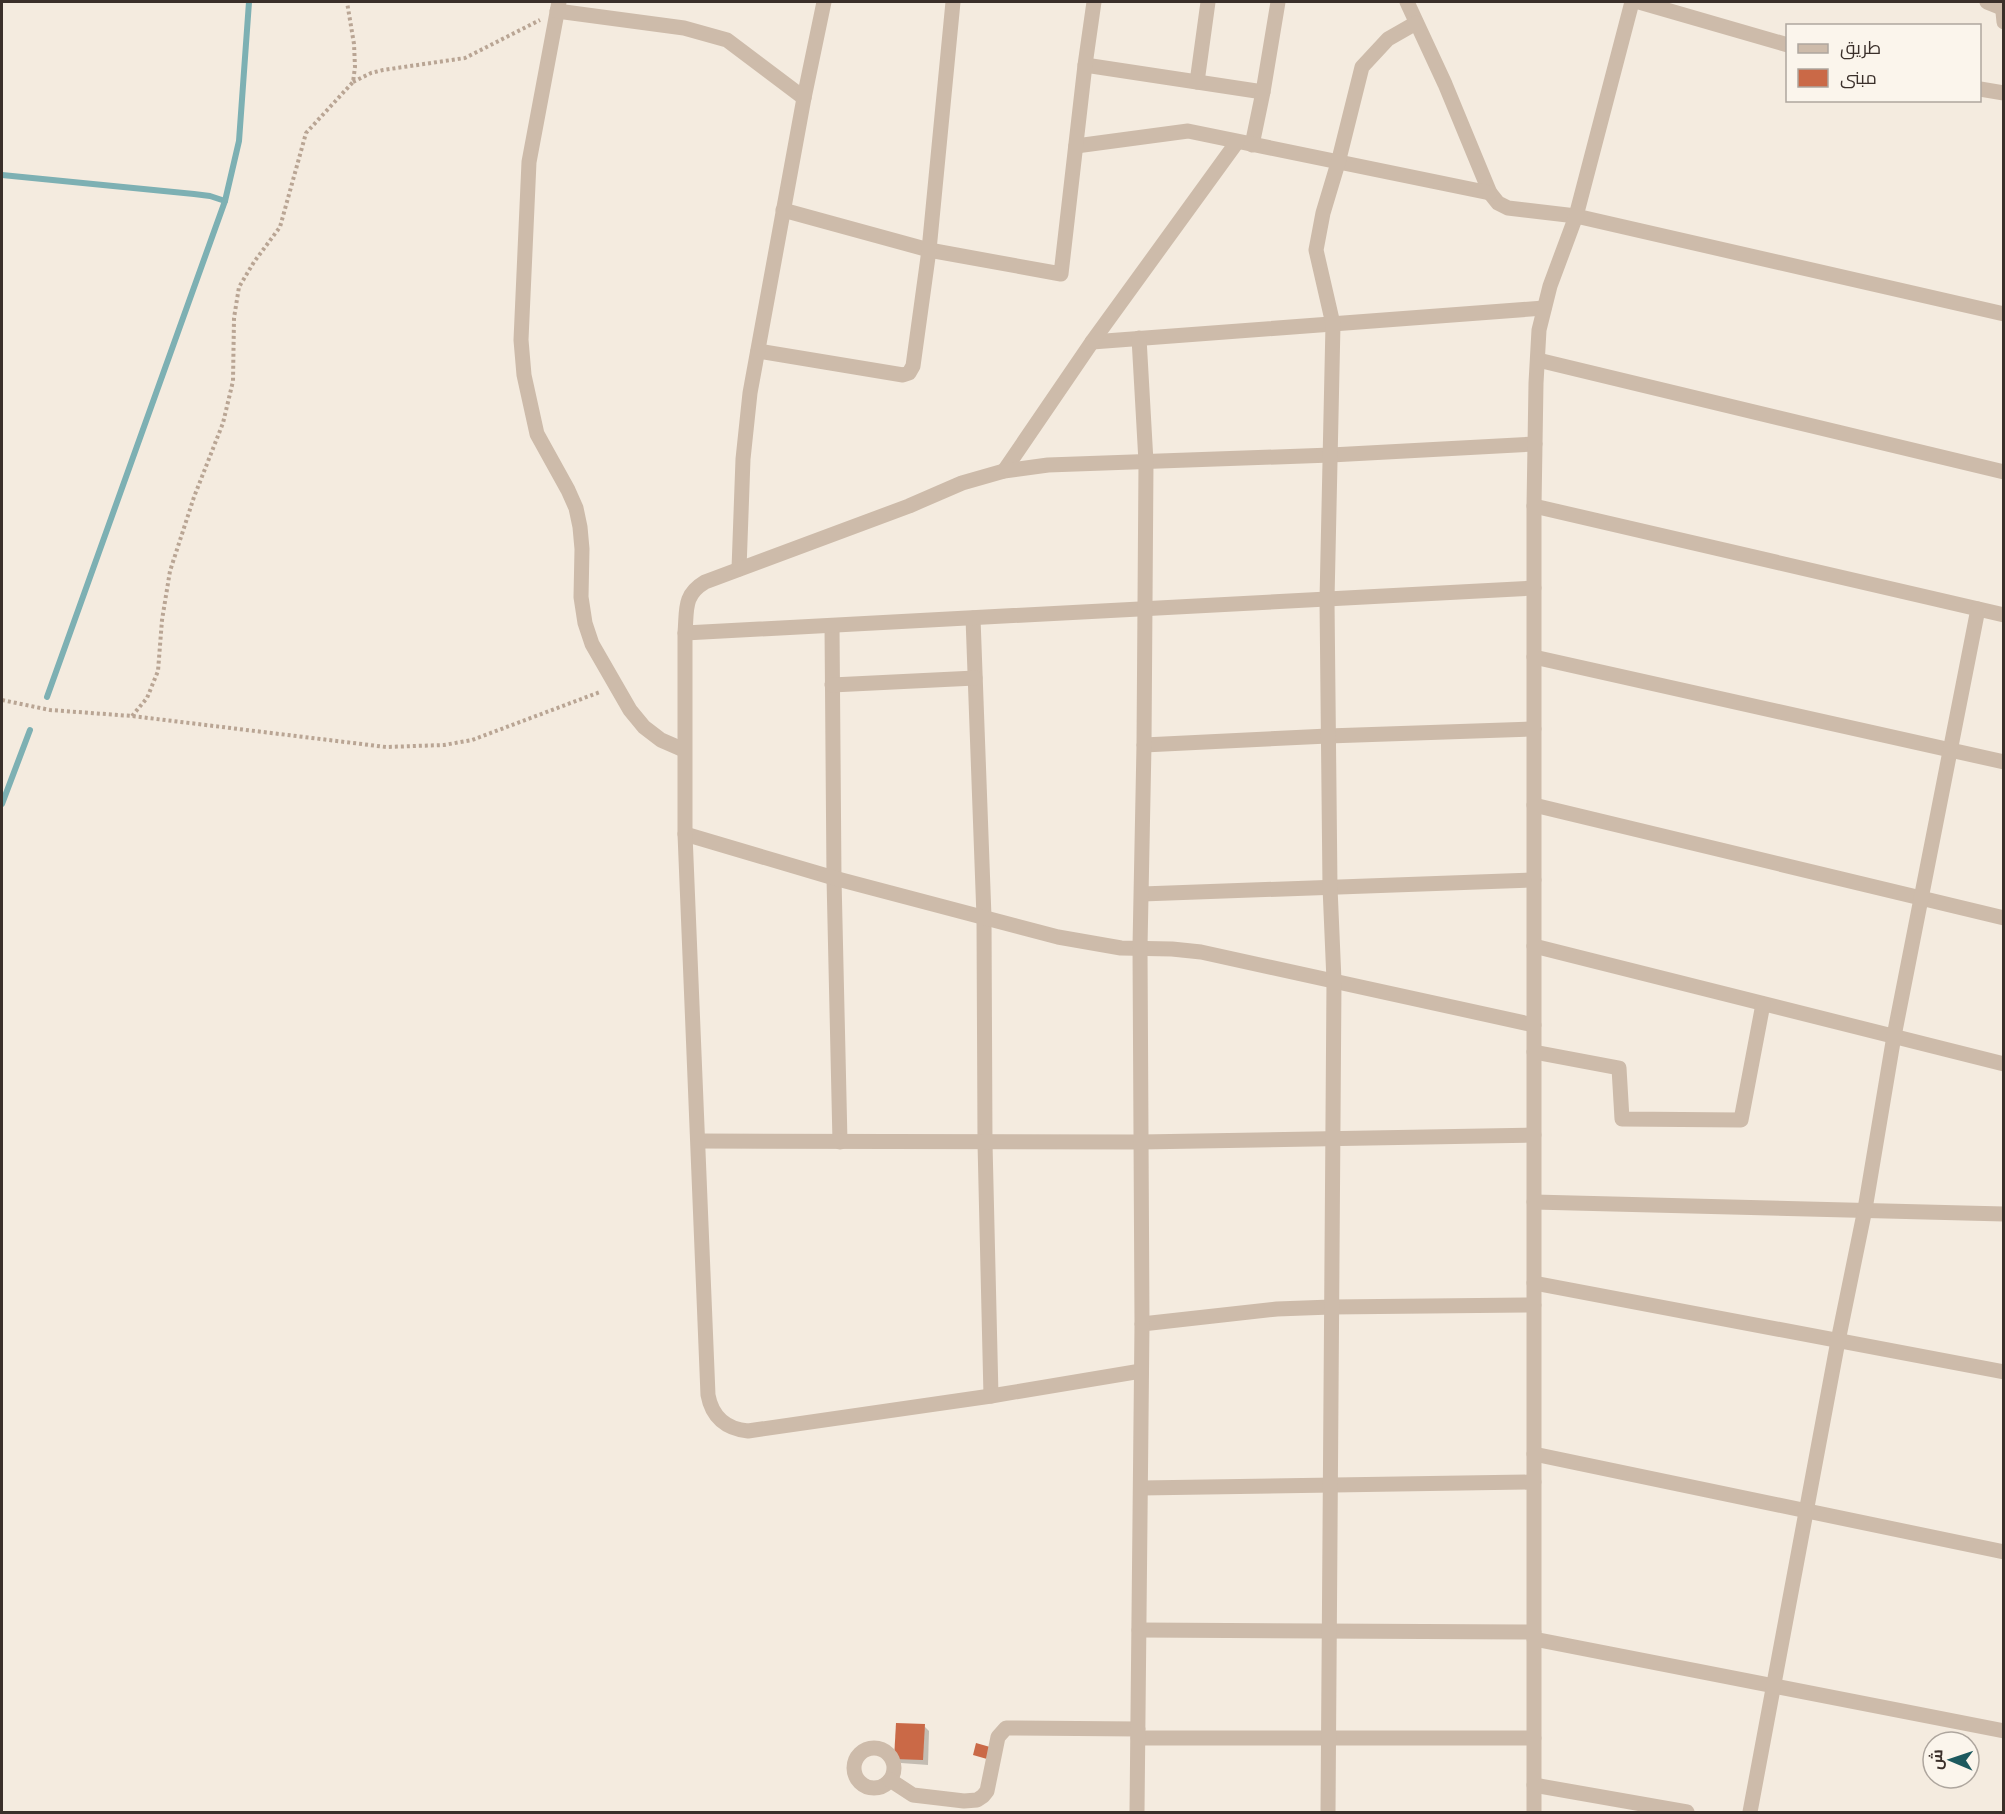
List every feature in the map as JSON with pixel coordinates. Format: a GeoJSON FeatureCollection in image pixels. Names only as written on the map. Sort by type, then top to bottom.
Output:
{"type":"FeatureCollection","features":[{"type":"Feature","properties":{"kind":"street"},"geometry":{"type":"LineString","coordinates":[[739,569],[743,459],[750,393],[824,2]]}},
{"type":"Feature","properties":{"kind":"street"},"geometry":{"type":"LineString","coordinates":[[758,351],[903,375],[909,373],[913,366],[928,250],[953,2]]}},
{"type":"Feature","properties":{"kind":"street"},"geometry":{"type":"LineString","coordinates":[[783,210],[928,250],[1061,274],[1094,2]]}},
{"type":"Feature","properties":{"kind":"street"},"geometry":{"type":"LineString","coordinates":[[1197,82],[1208,2]]}},
{"type":"Feature","properties":{"kind":"street"},"geometry":{"type":"LineString","coordinates":[[1004,471],[1092,342],[1245,143],[1263,92],[1278,2]]}},
{"type":"Feature","properties":{"kind":"street"},"geometry":{"type":"LineString","coordinates":[[1407,2],[1445,84],[1490,193],[1498,203],[1508,208],[1576,216],[2004,314]]}},
{"type":"Feature","properties":{"kind":"street"},"geometry":{"type":"LineString","coordinates":[[1534,1812],[1534,506],[1539,330],[1550,286],[1576,216],[1632,2]]}},
{"type":"Feature","properties":{"kind":"street"},"geometry":{"type":"LineString","coordinates":[[1639,2],[1786,44]]}},
{"type":"Feature","properties":{"kind":"street"},"geometry":{"type":"LineString","coordinates":[[1987,2],[2003,11]]}},
{"type":"Feature","properties":{"kind":"street"},"geometry":{"type":"LineString","coordinates":[[684,750],[661,740],[644,727],[630,710],[592,644],[585,623],[581,597],[582,549],[576,508],[537,434],[524,375],[521,340],[529,162],[558,6],[684,28],[727,40],[804,98]]}},
{"type":"Feature","properties":{"kind":"street"},"geometry":{"type":"LineString","coordinates":[[1328,1812],[1334,981],[1330,887],[1327,600],[1333,324],[1316,250],[1323,213],[1362,67],[1388,39],[1416,22]]}},
{"type":"Feature","properties":{"kind":"street"},"geometry":{"type":"LineString","coordinates":[[1085,65],[1263,92]]}},
{"type":"Feature","properties":{"kind":"street"},"geometry":{"type":"LineString","coordinates":[[1981,89],[2004,93]]}},
{"type":"Feature","properties":{"kind":"street"},"geometry":{"type":"LineString","coordinates":[[1076,146],[1188,131],[1490,193]]}},
{"type":"Feature","properties":{"kind":"street"},"geometry":{"type":"LineString","coordinates":[[1092,342],[1544,308]]}},
{"type":"Feature","properties":{"kind":"street"},"geometry":{"type":"LineString","coordinates":[[1137,1812],[1142,1371],[1140,947],[1146,609],[1146,462],[1139,338]]}},
{"type":"Feature","properties":{"kind":"street"},"geometry":{"type":"LineString","coordinates":[[1538,360],[2004,472]]}},
{"type":"Feature","properties":{"kind":"street"},"geometry":{"type":"LineString","coordinates":[[1142,1371],[991,1396],[748,1431],[738,1430],[721,1421],[710,1405],[685,834],[685,633],[687,603],[691,592],[705,582],[909,506],[962,483],[1004,471],[1048,465],[1330,455],[1535,444]]}},
{"type":"Feature","properties":{"kind":"street"},"geometry":{"type":"LineString","coordinates":[[1534,506],[2004,615]]}},
{"type":"Feature","properties":{"kind":"street"},"geometry":{"type":"LineString","coordinates":[[685,633],[1534,588]]}},
{"type":"Feature","properties":{"kind":"street"},"geometry":{"type":"LineString","coordinates":[[1750,1812],[1865,1209],[1920,898],[1977,609]]}},
{"type":"Feature","properties":{"kind":"street"},"geometry":{"type":"LineString","coordinates":[[973,618],[984,917],[985,1143],[991,1396]]}},
{"type":"Feature","properties":{"kind":"street"},"geometry":{"type":"LineString","coordinates":[[832,626],[834,878],[840,1142]]}},
{"type":"Feature","properties":{"kind":"street"},"geometry":{"type":"LineString","coordinates":[[1534,657],[2004,762]]}},
{"type":"Feature","properties":{"kind":"street"},"geometry":{"type":"LineString","coordinates":[[832,685],[975,678]]}},
{"type":"Feature","properties":{"kind":"street"},"geometry":{"type":"LineString","coordinates":[[1144,745],[1534,729]]}},
{"type":"Feature","properties":{"kind":"street"},"geometry":{"type":"LineString","coordinates":[[1534,805],[2004,918]]}},
{"type":"Feature","properties":{"kind":"street"},"geometry":{"type":"LineString","coordinates":[[685,834],[834,878],[1058,937],[1121,948],[1140,947],[1202,952],[1534,1025]]}},
{"type":"Feature","properties":{"kind":"street"},"geometry":{"type":"LineString","coordinates":[[1142,894],[1534,880]]}},
{"type":"Feature","properties":{"kind":"street"},"geometry":{"type":"LineString","coordinates":[[1534,946],[2004,1064]]}},
{"type":"Feature","properties":{"kind":"street"},"geometry":{"type":"LineString","coordinates":[[1534,1052],[1619,1068],[1622,1119],[1741,1120],[1763,1004]]}},
{"type":"Feature","properties":{"kind":"street"},"geometry":{"type":"LineString","coordinates":[[699,1141],[1141,1142],[1534,1135]]}},
{"type":"Feature","properties":{"kind":"street"},"geometry":{"type":"LineString","coordinates":[[1534,1202],[2004,1214]]}},
{"type":"Feature","properties":{"kind":"street"},"geometry":{"type":"LineString","coordinates":[[1534,1283],[2004,1372]]}},
{"type":"Feature","properties":{"kind":"street"},"geometry":{"type":"LineString","coordinates":[[1142,1324],[1277,1309],[1534,1305]]}},
{"type":"Feature","properties":{"kind":"street"},"geometry":{"type":"LineString","coordinates":[[1534,1454],[2004,1552]]}},
{"type":"Feature","properties":{"kind":"street"},"geometry":{"type":"LineString","coordinates":[[1141,1488],[1534,1482]]}},
{"type":"Feature","properties":{"kind":"street"},"geometry":{"type":"LineString","coordinates":[[1139,1630],[1329,1631],[1534,1636],[1773,1687],[2004,1731]]}},
{"type":"Feature","properties":{"kind":"street"},"geometry":{"type":"LineString","coordinates":[[890,1780],[913,1795],[969,1802],[983,1796],[987,1791],[998,1737],[1006,1728],[1328,1738],[1534,1738]]}},
{"type":"Feature","properties":{"kind":"street"},"geometry":{"type":"LineString","coordinates":[[1534,1785],[1687,1812]]}},
{"type":"Feature","properties":{"kind":"path"},"geometry":{"type":"LineString","coordinates":[[347,2],[354,44],[353,82]]}},
{"type":"Feature","properties":{"kind":"path"},"geometry":{"type":"LineString","coordinates":[[132,716],[147,698],[158,670],[162,620],[170,571],[194,497],[224,423],[233,381],[234,318],[239,287],[280,226],[306,133],[353,82],[383,70],[465,58],[558,6]]}},
{"type":"Feature","properties":{"kind":"path"},"geometry":{"type":"LineString","coordinates":[[2,700],[50,710],[132,716],[386,747],[413,747],[472,740],[615,686]]}},
{"type":"Feature","properties":{"kind":"building"},"geometry":{"type":"Polygon","coordinates":[[[896,1723],[925,1724],[923,1760],[894,1759],[896,1723]]]}},
{"type":"Feature","properties":{"kind":"building"},"geometry":{"type":"Polygon","coordinates":[[[976,1743],[990,1747],[987,1759],[973,1755],[976,1743]]]}},
{"type":"Feature","properties":{"kind":"waterway"},"geometry":{"type":"LineString","coordinates":[[47,697],[225,201],[239,141],[249,2]]}},
{"type":"Feature","properties":{"kind":"waterway"},"geometry":{"type":"LineString","coordinates":[[2,175],[194,194],[225,201]]}},
{"type":"Feature","properties":{"kind":"waterway"},"geometry":{"type":"LineString","coordinates":[[2,804],[30,730]]}}]}
